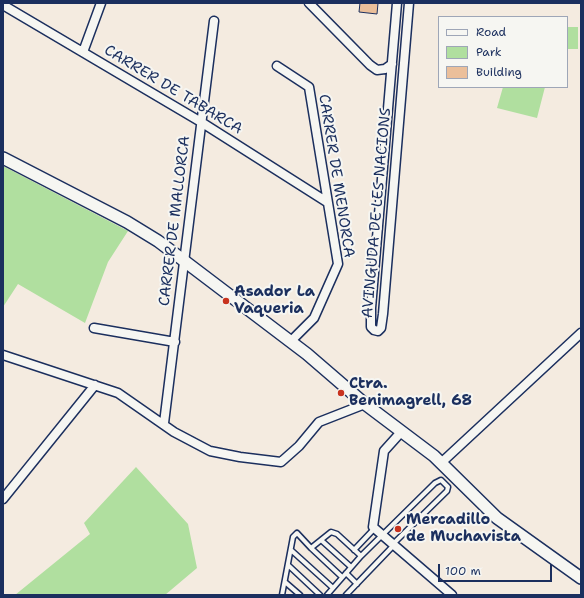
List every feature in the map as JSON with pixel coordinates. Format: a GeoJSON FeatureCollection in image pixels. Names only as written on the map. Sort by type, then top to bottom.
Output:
{"type":"FeatureCollection","features":[{"type":"Feature","properties":{"kind":"street"},"geometry":{"type":"LineString","coordinates":[[83,52],[102,3]]}},
{"type":"Feature","properties":{"kind":"street"},"geometry":{"type":"LineString","coordinates":[[309,3],[370,65],[377,70],[385,69],[392,64]]}},
{"type":"Feature","properties":{"kind":"street","name":"AVINGUDA DE LES NACIONS"},"geometry":{"type":"LineString","coordinates":[[397,3],[371,308],[371,327],[378,331],[381,328],[383,314],[409,3]]}},
{"type":"Feature","properties":{"kind":"street","name":"CARRER DE TABARCA"},"geometry":{"type":"LineString","coordinates":[[5,7],[201,122],[327,202]]}},
{"type":"Feature","properties":{"kind":"street","name":"CARRER DE MALLORCA"},"geometry":{"type":"LineString","coordinates":[[164,424],[214,22]]}},
{"type":"Feature","properties":{"kind":"street","name":"CARRER DE MENORCA"},"geometry":{"type":"LineString","coordinates":[[277,66],[309,87],[338,264],[314,318],[291,341]]}},
{"type":"Feature","properties":{"kind":"street"},"geometry":{"type":"LineString","coordinates":[[3,158],[127,222],[184,260],[291,341],[361,400],[441,463],[497,518],[581,578]]}},
{"type":"Feature","properties":{"kind":"street"},"geometry":{"type":"LineString","coordinates":[[94,328],[175,342]]}},
{"type":"Feature","properties":{"kind":"street"},"geometry":{"type":"LineString","coordinates":[[441,463],[581,333]]}},
{"type":"Feature","properties":{"kind":"street"},"geometry":{"type":"LineString","coordinates":[[3,354],[118,393],[174,432],[210,451],[240,457],[281,462],[299,446],[319,422],[361,400]]}},
{"type":"Feature","properties":{"kind":"street"},"geometry":{"type":"LineString","coordinates":[[3,499],[95,385]]}},
{"type":"Feature","properties":{"kind":"street"},"geometry":{"type":"LineString","coordinates":[[402,431],[384,451],[373,527],[452,595]]}},
{"type":"Feature","properties":{"kind":"lane"},"geometry":{"type":"LineString","coordinates":[[327,595],[382,534],[435,483],[441,480],[448,487],[447,491],[346,595]]}},
{"type":"Feature","properties":{"kind":"lane"},"geometry":{"type":"LineString","coordinates":[[354,550],[375,528]]}},
{"type":"Feature","properties":{"kind":"lane"},"geometry":{"type":"LineString","coordinates":[[311,548],[330,532],[337,534],[361,556]]}},
{"type":"Feature","properties":{"kind":"lane"},"geometry":{"type":"LineString","coordinates":[[282,595],[293,537],[297,533],[311,548],[357,584]]}},
{"type":"Feature","properties":{"kind":"lane"},"geometry":{"type":"LineString","coordinates":[[321,540],[351,567]]}},
{"type":"Feature","properties":{"kind":"lane"},"geometry":{"type":"LineString","coordinates":[[290,550],[334,588]]}},
{"type":"Feature","properties":{"kind":"lane"},"geometry":{"type":"LineString","coordinates":[[288,566],[320,595]]}},
{"type":"Feature","properties":{"kind":"lane"},"geometry":{"type":"LineString","coordinates":[[285,582],[300,595]]}},
{"type":"Feature","properties":{"kind":"green space"},"geometry":{"type":"Polygon","coordinates":[[[568,27],[578,27],[578,49],[568,49],[568,27]]]}},
{"type":"Feature","properties":{"kind":"green space"},"geometry":{"type":"Polygon","coordinates":[[[503,88],[545,88],[537,118],[497,108],[503,88]]]}},
{"type":"Feature","properties":{"kind":"green space"},"geometry":{"type":"Polygon","coordinates":[[[3,166],[128,231],[108,262],[85,323],[18,284],[3,307],[3,166]]]}},
{"type":"Feature","properties":{"kind":"green space"},"geometry":{"type":"Polygon","coordinates":[[[136,467],[188,524],[197,568],[165,595],[15,595],[90,534],[84,523],[136,467]]]}},
{"type":"Feature","properties":{"kind":"building"},"geometry":{"type":"Polygon","coordinates":[[[360,3],[378,3],[377,14],[359,12],[360,3]]]}},
{"type":"Feature","properties":{"kind":"place","name":"Asador La Vaqueria"},"geometry":{"type":"Point","coordinates":[226,301]}},
{"type":"Feature","properties":{"kind":"place","name":"Ctra. Benimagrell, 68"},"geometry":{"type":"Point","coordinates":[341,393]}},
{"type":"Feature","properties":{"kind":"place","name":"Mercadillo de Muchavista"},"geometry":{"type":"Point","coordinates":[398,529]}}]}
